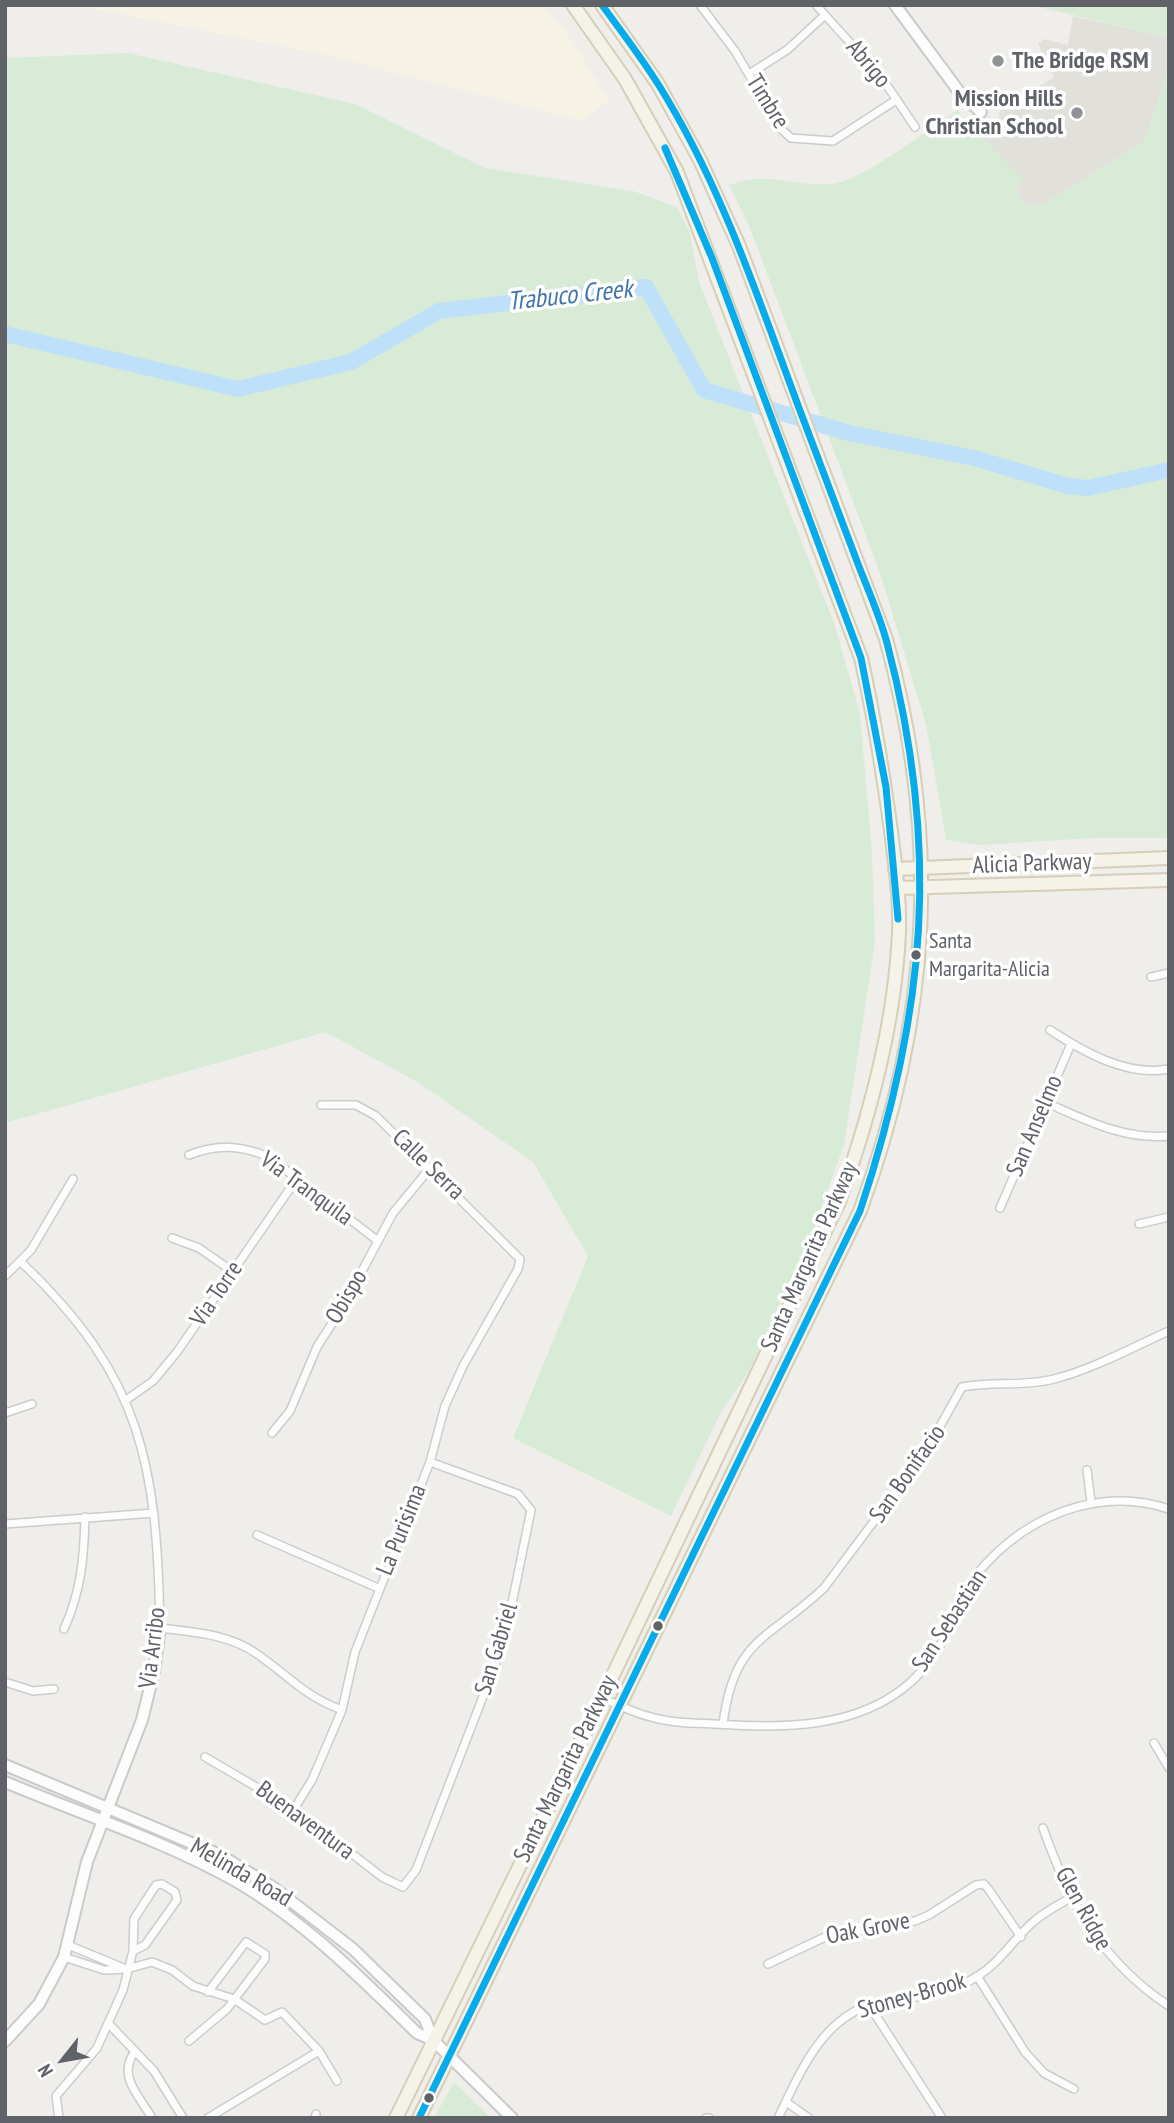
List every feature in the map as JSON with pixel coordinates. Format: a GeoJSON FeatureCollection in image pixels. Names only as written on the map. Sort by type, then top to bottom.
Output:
{"type":"FeatureCollection","features":[{"type":"Feature","properties":{"kind":"main road","name":"Santa Margarita Parkway"},"geometry":{"type":"LineString","coordinates":[[396,2118],[602,1698],[821,1240],[859,1146],[877,1080],[894,987],[899,931],[895,869],[874,718],[861,658],[712,258],[661,141],[625,79],[573,5]]}},
{"type":"Feature","properties":{"kind":"main road","name":"Santa Margarita Parkway"},"geometry":{"type":"LineString","coordinates":[[419,2118],[860,1211],[881,1153],[909,1040],[917,990],[923,888],[915,780],[903,700],[886,639],[739,246],[700,160],[658,84],[601,5]]}},
{"type":"Feature","properties":{"kind":"main road"},"geometry":{"type":"LineString","coordinates":[[895,5],[960,93],[981,112]]}},
{"type":"Feature","properties":{"kind":"main road","name":"Alicia Parkway"},"geometry":{"type":"LineString","coordinates":[[895,869],[1169,858]]}},
{"type":"Feature","properties":{"kind":"main road","name":"Alicia Parkway"},"geometry":{"type":"LineString","coordinates":[[897,888],[1169,880]]}},
{"type":"Feature","properties":{"kind":"main road","name":"Via Arribo"},"geometry":{"type":"LineString","coordinates":[[5,2041],[39,2004],[66,1951],[87,1862],[142,1720],[154,1671],[160,1628]]}},
{"type":"Feature","properties":{"kind":"main road","name":"Melinda Road"},"geometry":{"type":"LineString","coordinates":[[5,1765],[220,1855],[274,1888],[353,1949],[425,2019],[433,2040]]}},
{"type":"Feature","properties":{"kind":"main road","name":"Melinda Road"},"geometry":{"type":"LineString","coordinates":[[5,1782],[198,1861],[266,1901],[326,1947],[417,2033],[433,2040],[512,2118]]}},
{"type":"Feature","properties":{"kind":"street","name":"Timbre"},"geometry":{"type":"LineString","coordinates":[[700,5],[749,74],[780,128],[790,138],[833,141],[897,100]]}},
{"type":"Feature","properties":{"kind":"street","name":"Abrigo"},"geometry":{"type":"LineString","coordinates":[[816,5],[882,78],[915,127]]}},
{"type":"Feature","properties":{"kind":"street"},"geometry":{"type":"LineString","coordinates":[[749,74],[787,50],[825,15]]}},
{"type":"Feature","properties":{"kind":"street"},"geometry":{"type":"LineString","coordinates":[[1151,977],[1169,973]]}},
{"type":"Feature","properties":{"kind":"street"},"geometry":{"type":"LineString","coordinates":[[1050,1030],[1071,1044],[1111,1063],[1150,1073],[1169,1069]]}},
{"type":"Feature","properties":{"kind":"street","name":"San Anselmo"},"geometry":{"type":"LineString","coordinates":[[1000,1208],[1071,1044]]}},
{"type":"Feature","properties":{"kind":"street"},"geometry":{"type":"LineString","coordinates":[[1045,1102],[1094,1124],[1142,1139],[1169,1136]]}},
{"type":"Feature","properties":{"kind":"street","name":"Calle Serra"},"geometry":{"type":"LineString","coordinates":[[321,1105],[356,1105],[376,1116],[519,1256]]}},
{"type":"Feature","properties":{"kind":"street","name":"Via Tranquila"},"geometry":{"type":"LineString","coordinates":[[189,1155],[211,1146],[250,1149],[269,1157],[378,1241]]}},
{"type":"Feature","properties":{"kind":"street","name":"Obispo"},"geometry":{"type":"LineString","coordinates":[[272,1433],[290,1411],[317,1347],[393,1213],[431,1167]]}},
{"type":"Feature","properties":{"kind":"street","name":"Via Torre"},"geometry":{"type":"LineString","coordinates":[[125,1400],[153,1381],[177,1352],[298,1177]]}},
{"type":"Feature","properties":{"kind":"street"},"geometry":{"type":"LineString","coordinates":[[5,1276],[22,1263],[73,1179]]}},
{"type":"Feature","properties":{"kind":"street"},"geometry":{"type":"LineString","coordinates":[[1139,1224],[1169,1217]]}},
{"type":"Feature","properties":{"kind":"street"},"geometry":{"type":"LineString","coordinates":[[172,1238],[198,1248],[232,1271]]}},
{"type":"Feature","properties":{"kind":"street","name":"La Purisima"},"geometry":{"type":"LineString","coordinates":[[294,1809],[312,1780],[342,1710],[355,1652],[378,1588],[430,1462],[445,1406],[463,1366],[518,1269],[519,1256]]}},
{"type":"Feature","properties":{"kind":"street","name":"Via Arribo"},"geometry":{"type":"LineString","coordinates":[[22,1263],[74,1317],[95,1345],[125,1400],[147,1468],[154,1513],[160,1628]]}},
{"type":"Feature","properties":{"kind":"street","name":"San Bonifacio"},"geometry":{"type":"LineString","coordinates":[[723,1724],[727,1698],[745,1656],[759,1638],[805,1606],[824,1588],[925,1454],[962,1387],[985,1383],[1023,1385],[1054,1379],[1169,1331]]}},
{"type":"Feature","properties":{"kind":"street"},"geometry":{"type":"LineString","coordinates":[[5,1413],[32,1404]]}},
{"type":"Feature","properties":{"kind":"street","name":"San Gabriel"},"geometry":{"type":"LineString","coordinates":[[403,1887],[416,1870],[426,1848],[494,1668],[508,1623],[531,1510],[518,1494],[430,1462]]}},
{"type":"Feature","properties":{"kind":"street"},"geometry":{"type":"LineString","coordinates":[[1087,1470],[1091,1502]]}},
{"type":"Feature","properties":{"kind":"street","name":"San Sebastian"},"geometry":{"type":"LineString","coordinates":[[602,1698],[663,1720],[802,1726],[838,1720],[877,1704],[911,1682],[936,1652],[957,1604],[971,1581],[1020,1534],[1045,1518],[1091,1502],[1155,1504],[1169,1509]]}},
{"type":"Feature","properties":{"kind":"street"},"geometry":{"type":"LineString","coordinates":[[5,1524],[154,1513]]}},
{"type":"Feature","properties":{"kind":"street"},"geometry":{"type":"LineString","coordinates":[[64,1629],[74,1606],[83,1571],[85,1517]]}},
{"type":"Feature","properties":{"kind":"street"},"geometry":{"type":"LineString","coordinates":[[257,1535],[378,1588]]}},
{"type":"Feature","properties":{"kind":"street"},"geometry":{"type":"LineString","coordinates":[[160,1628],[223,1637],[240,1644],[257,1654],[307,1695],[342,1710]]}},
{"type":"Feature","properties":{"kind":"street"},"geometry":{"type":"LineString","coordinates":[[5,1682],[33,1691],[54,1689]]}},
{"type":"Feature","properties":{"kind":"street"},"geometry":{"type":"LineString","coordinates":[[1154,1744],[1169,1768]]}},
{"type":"Feature","properties":{"kind":"street","name":"Buenaventura"},"geometry":{"type":"LineString","coordinates":[[205,1757],[294,1809],[382,1877],[403,1887]]}},
{"type":"Feature","properties":{"kind":"street","name":"Glen Ridge"},"geometry":{"type":"LineString","coordinates":[[1043,1828],[1073,1897],[1107,1954],[1147,1992],[1169,2006]]}},
{"type":"Feature","properties":{"kind":"street"},"geometry":{"type":"LineString","coordinates":[[60,2116],[58,2092],[91,2057],[120,1997],[133,1951],[134,1919],[156,1885],[162,1884],[175,1892],[177,1900],[145,1945],[133,1951]]}},
{"type":"Feature","properties":{"kind":"street","name":"Oak Grove"},"geometry":{"type":"LineString","coordinates":[[768,1964],[825,1937],[915,1921],[976,1885],[984,1884],[1021,1937]]}},
{"type":"Feature","properties":{"kind":"street","name":"Stoney-Brook"},"geometry":{"type":"LineString","coordinates":[[778,2118],[811,2052],[825,2033],[845,2017],[869,2005],[924,1998],[977,1976],[1021,1937],[1030,1925],[1073,1897]]}},
{"type":"Feature","properties":{"kind":"street"},"geometry":{"type":"LineString","coordinates":[[189,2041],[234,1999],[266,1957],[249,1942],[208,1992]]}},
{"type":"Feature","properties":{"kind":"street"},"geometry":{"type":"LineString","coordinates":[[66,1951],[104,1970],[127,1969],[152,1962],[172,1970],[208,1992],[234,1999],[265,2020],[282,2012],[319,2051],[337,2081]]}},
{"type":"Feature","properties":{"kind":"street"},"geometry":{"type":"LineString","coordinates":[[66,1951],[127,1969]]}},
{"type":"Feature","properties":{"kind":"street"},"geometry":{"type":"LineString","coordinates":[[977,1976],[1025,2052],[1044,2073],[1074,2089]]}},
{"type":"Feature","properties":{"kind":"street"},"geometry":{"type":"LineString","coordinates":[[869,2005],[943,2118]]}},
{"type":"Feature","properties":{"kind":"street"},"geometry":{"type":"LineString","coordinates":[[108,2023],[154,2071],[183,2118]]}},
{"type":"Feature","properties":{"kind":"street"},"geometry":{"type":"LineString","coordinates":[[135,2051],[126,2063],[126,2074],[152,2118]]}},
{"type":"Feature","properties":{"kind":"street"},"geometry":{"type":"LineString","coordinates":[[208,2118],[319,2051]]}},
{"type":"Feature","properties":{"kind":"street"},"geometry":{"type":"LineString","coordinates":[[786,2102],[809,2118]]}},
{"type":"Feature","properties":{"kind":"shaded area"},"geometry":{"type":"Polygon","coordinates":[[[55,5],[543,5],[566,32],[609,100],[582,121],[330,56],[80,6],[55,5]]]}},
{"type":"Feature","properties":{"kind":"shaded area","name":"Mission Hills Christian School"},"geometry":{"type":"Polygon","coordinates":[[[1073,16],[1167,37],[1169,66],[1145,141],[1037,208],[1026,206],[1016,189],[1023,182],[977,131],[990,130],[998,122],[1000,111],[1054,77],[1038,44],[1044,39],[1068,45],[1073,16]]]}},
{"type":"Feature","properties":{"kind":"green space"},"geometry":{"type":"Polygon","coordinates":[[[1030,5],[1169,5],[1169,39],[1167,37],[1030,5]]]}},
{"type":"Feature","properties":{"kind":"green space"},"geometry":{"type":"Polygon","coordinates":[[[128,53],[355,104],[485,168],[633,191],[677,207],[690,233],[699,282],[834,623],[860,714],[872,853],[875,942],[844,1145],[806,1249],[750,1369],[719,1416],[671,1516],[513,1438],[588,1256],[533,1162],[419,1083],[326,1032],[5,1123],[5,58],[128,53]]]}},
{"type":"Feature","properties":{"kind":"green space"},"geometry":{"type":"Polygon","coordinates":[[[1169,66],[1169,838],[1092,838],[981,845],[946,840],[926,724],[881,576],[750,228],[729,185],[756,179],[817,184],[843,181],[877,165],[958,110],[968,126],[977,131],[1024,181],[1016,189],[1026,206],[1033,202],[1037,208],[1145,141],[1169,66]]]}},
{"type":"Feature","properties":{"kind":"green space"},"geometry":{"type":"Polygon","coordinates":[[[454,2082],[491,2118],[434,2118],[454,2082]]]}},
{"type":"Feature","properties":{"kind":"waterway","name":"Trabuco Creek"},"geometry":{"type":"LineString","coordinates":[[5,334],[238,389],[351,362],[439,311],[646,287],[704,390],[849,433],[974,458],[1068,486],[1088,488],[1169,470]]}},
{"type":"Feature","properties":{"kind":"transit line"},"geometry":{"type":"LineString","coordinates":[[419,2118],[860,1211],[900,1067],[912,998],[918,929],[920,860],[915,790],[904,718],[881,623],[737,242],[701,161],[658,84],[602,5]]}},
{"type":"Feature","properties":{"kind":"transit line"},"geometry":{"type":"LineString","coordinates":[[665,148],[712,258],[861,658],[886,787],[898,919]]}},
{"type":"Feature","properties":{"kind":"place","name":"The Bridge RSM"},"geometry":{"type":"Point","coordinates":[998,61]}},
{"type":"Feature","properties":{"kind":"place","name":"Mission Hills Christian School"},"geometry":{"type":"Point","coordinates":[1077,113]}},
{"type":"Feature","properties":{"kind":"place","name":"Santa Margarita-Alicia"},"geometry":{"type":"Point","coordinates":[916,955]}}]}
